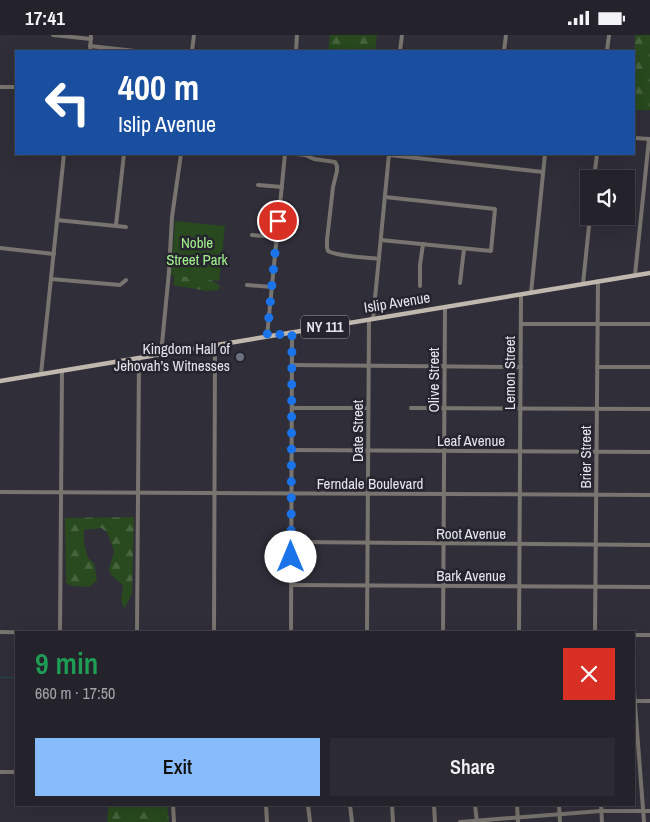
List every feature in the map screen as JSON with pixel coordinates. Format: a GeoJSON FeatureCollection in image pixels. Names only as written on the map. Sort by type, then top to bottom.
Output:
{"type":"FeatureCollection","features":[{"type":"Feature","properties":{"kind":"main road","name":"Islip Avenue"},"geometry":{"type":"LineString","coordinates":[[0,381],[650,273]]}},
{"type":"Feature","properties":{"kind":"street"},"geometry":{"type":"LineString","coordinates":[[53,35],[91,37],[90,49],[112,50]]}},
{"type":"Feature","properties":{"kind":"street"},"geometry":{"type":"LineString","coordinates":[[192,50],[194,35]]}},
{"type":"Feature","properties":{"kind":"street"},"geometry":{"type":"LineString","coordinates":[[296,50],[298,35]]}},
{"type":"Feature","properties":{"kind":"street"},"geometry":{"type":"LineString","coordinates":[[400,50],[402,35]]}},
{"type":"Feature","properties":{"kind":"street"},"geometry":{"type":"LineString","coordinates":[[504,50],[506,35]]}},
{"type":"Feature","properties":{"kind":"street"},"geometry":{"type":"LineString","coordinates":[[607,50],[609,35]]}},
{"type":"Feature","properties":{"kind":"street"},"geometry":{"type":"LineString","coordinates":[[0,87],[15,87]]}},
{"type":"Feature","properties":{"kind":"street"},"geometry":{"type":"LineString","coordinates":[[635,138],[650,139],[635,275]]}},
{"type":"Feature","properties":{"kind":"street"},"geometry":{"type":"LineString","coordinates":[[41,374],[64,155]]}},
{"type":"Feature","properties":{"kind":"street"},"geometry":{"type":"LineString","coordinates":[[116,225],[124,155]]}},
{"type":"Feature","properties":{"kind":"street"},"geometry":{"type":"LineString","coordinates":[[161,354],[172,217],[181,155]]}},
{"type":"Feature","properties":{"kind":"street"},"geometry":{"type":"LineString","coordinates":[[267,337],[286,155]]}},
{"type":"Feature","properties":{"kind":"street"},"geometry":{"type":"LineString","coordinates":[[305,155],[314,159],[335,162],[337,166],[326,247],[328,251],[379,259]]}},
{"type":"Feature","properties":{"kind":"street","name":"Date Street"},"geometry":{"type":"LineString","coordinates":[[367,631],[368,366],[371,320],[389,155]]}},
{"type":"Feature","properties":{"kind":"street"},"geometry":{"type":"LineString","coordinates":[[398,155],[543,172]]}},
{"type":"Feature","properties":{"kind":"street"},"geometry":{"type":"LineString","coordinates":[[531,293],[545,155]]}},
{"type":"Feature","properties":{"kind":"street"},"geometry":{"type":"LineString","coordinates":[[595,170],[597,155]]}},
{"type":"Feature","properties":{"kind":"street"},"geometry":{"type":"LineString","coordinates":[[258,185],[282,187]]}},
{"type":"Feature","properties":{"kind":"street"},"geometry":{"type":"LineString","coordinates":[[381,239],[491,251],[495,209],[385,197]]}},
{"type":"Feature","properties":{"kind":"street"},"geometry":{"type":"LineString","coordinates":[[57,219],[126,227]]}},
{"type":"Feature","properties":{"kind":"street"},"geometry":{"type":"LineString","coordinates":[[583,284],[589,225]]}},
{"type":"Feature","properties":{"kind":"street"},"geometry":{"type":"LineString","coordinates":[[252,235],[277,237]]}},
{"type":"Feature","properties":{"kind":"street"},"geometry":{"type":"LineString","coordinates":[[420,286],[420,265],[423,245]]}},
{"type":"Feature","properties":{"kind":"street"},"geometry":{"type":"LineString","coordinates":[[0,248],[54,254]]}},
{"type":"Feature","properties":{"kind":"street"},"geometry":{"type":"LineString","coordinates":[[460,283],[464,249]]}},
{"type":"Feature","properties":{"kind":"street"},"geometry":{"type":"LineString","coordinates":[[51,279],[120,285],[126,280]]}},
{"type":"Feature","properties":{"kind":"street","name":"Brier Street"},"geometry":{"type":"LineString","coordinates":[[596,631],[598,281]]}},
{"type":"Feature","properties":{"kind":"street"},"geometry":{"type":"LineString","coordinates":[[247,285],[272,287]]}},
{"type":"Feature","properties":{"kind":"street","name":"Lemon Street"},"geometry":{"type":"LineString","coordinates":[[519,631],[521,295]]}},
{"type":"Feature","properties":{"kind":"street","name":"Olive Street"},"geometry":{"type":"LineString","coordinates":[[443,631],[445,307]]}},
{"type":"Feature","properties":{"kind":"street"},"geometry":{"type":"LineString","coordinates":[[521,324],[650,325]]}},
{"type":"Feature","properties":{"kind":"street"},"geometry":{"type":"LineString","coordinates":[[290,631],[292,332]]}},
{"type":"Feature","properties":{"kind":"street"},"geometry":{"type":"LineString","coordinates":[[214,631],[215,345]]}},
{"type":"Feature","properties":{"kind":"street"},"geometry":{"type":"LineString","coordinates":[[137,631],[139,358]]}},
{"type":"Feature","properties":{"kind":"street"},"geometry":{"type":"LineString","coordinates":[[292,365],[521,367]]}},
{"type":"Feature","properties":{"kind":"street"},"geometry":{"type":"LineString","coordinates":[[597,367],[650,367]]}},
{"type":"Feature","properties":{"kind":"street"},"geometry":{"type":"LineString","coordinates":[[60,631],[62,371]]}},
{"type":"Feature","properties":{"kind":"street"},"geometry":{"type":"LineString","coordinates":[[292,407],[368,408]]}},
{"type":"Feature","properties":{"kind":"street"},"geometry":{"type":"LineString","coordinates":[[411,408],[650,409]]}},
{"type":"Feature","properties":{"kind":"street","name":"Leaf Avenue"},"geometry":{"type":"LineString","coordinates":[[292,450],[650,452]]}},
{"type":"Feature","properties":{"kind":"street","name":"Ferndale Boulevard"},"geometry":{"type":"LineString","coordinates":[[0,492],[650,495]]}},
{"type":"Feature","properties":{"kind":"street","name":"Root Avenue"},"geometry":{"type":"LineString","coordinates":[[291,542],[650,545]]}},
{"type":"Feature","properties":{"kind":"street","name":"Bark Avenue"},"geometry":{"type":"LineString","coordinates":[[291,585],[650,587]]}},
{"type":"Feature","properties":{"kind":"street"},"geometry":{"type":"LineString","coordinates":[[0,632],[15,632]]}},
{"type":"Feature","properties":{"kind":"street"},"geometry":{"type":"LineString","coordinates":[[635,635],[650,635]]}},
{"type":"Feature","properties":{"kind":"street"},"geometry":{"type":"LineString","coordinates":[[644,822],[635,701],[650,701]]}},
{"type":"Feature","properties":{"kind":"street"},"geometry":{"type":"LineString","coordinates":[[0,772],[15,772]]}},
{"type":"Feature","properties":{"kind":"street"},"geometry":{"type":"LineString","coordinates":[[173,806],[174,822]]}},
{"type":"Feature","properties":{"kind":"street"},"geometry":{"type":"LineString","coordinates":[[266,806],[268,822]]}},
{"type":"Feature","properties":{"kind":"street"},"geometry":{"type":"LineString","coordinates":[[308,806],[310,822]]}},
{"type":"Feature","properties":{"kind":"street"},"geometry":{"type":"LineString","coordinates":[[350,806],[352,822]]}},
{"type":"Feature","properties":{"kind":"street"},"geometry":{"type":"LineString","coordinates":[[392,806],[393,822]]}},
{"type":"Feature","properties":{"kind":"street"},"geometry":{"type":"LineString","coordinates":[[434,806],[435,822]]}},
{"type":"Feature","properties":{"kind":"street"},"geometry":{"type":"LineString","coordinates":[[475,806],[477,821]]}},
{"type":"Feature","properties":{"kind":"street"},"geometry":{"type":"LineString","coordinates":[[517,806],[518,820]]}},
{"type":"Feature","properties":{"kind":"street"},"geometry":{"type":"LineString","coordinates":[[559,806],[560,822]]}},
{"type":"Feature","properties":{"kind":"street"},"geometry":{"type":"LineString","coordinates":[[601,806],[602,822]]}},
{"type":"Feature","properties":{"kind":"street"},"geometry":{"type":"LineString","coordinates":[[460,822],[518,820],[601,811],[650,811]]}},
{"type":"Feature","properties":{"kind":"green space"},"geometry":{"type":"Polygon","coordinates":[[[330,35],[377,35],[375,50],[328,50],[330,35]]]}},
{"type":"Feature","properties":{"kind":"green space"},"geometry":{"type":"Polygon","coordinates":[[[635,35],[650,35],[650,110],[636,110],[635,35]]]}},
{"type":"Feature","properties":{"kind":"green space","name":"Noble Street Park"},"geometry":{"type":"Polygon","coordinates":[[[175,221],[225,226],[219,281],[171,275],[175,221]]]}},
{"type":"Feature","properties":{"kind":"green space"},"geometry":{"type":"Polygon","coordinates":[[[174,259],[218,284],[220,287],[218,290],[207,291],[173,285],[174,259]]]}},
{"type":"Feature","properties":{"kind":"green space"},"geometry":{"type":"Polygon","coordinates":[[[134,517],[132,594],[124,609],[121,600],[123,585],[112,576],[109,570],[114,551],[107,532],[101,528],[84,530],[84,543],[88,558],[94,563],[97,581],[89,587],[73,586],[66,583],[65,518],[134,517]]]}},
{"type":"Feature","properties":{"kind":"green space"},"geometry":{"type":"Polygon","coordinates":[[[109,806],[167,806],[169,822],[108,822],[109,806]]]}},
{"type":"Feature","properties":{"kind":"waterway"},"geometry":{"type":"LineString","coordinates":[[0,677],[15,678]]}},
{"type":"Feature","properties":{"kind":"place","name":"Kingdom Hall of Jehovah’s Witnesses"},"geometry":{"type":"Point","coordinates":[240,357]}},
{"type":"Feature","properties":{"kind":"route"},"geometry":{"type":"LineString","coordinates":[[278,221],[267,337],[292,332],[291,557]]}}]}
